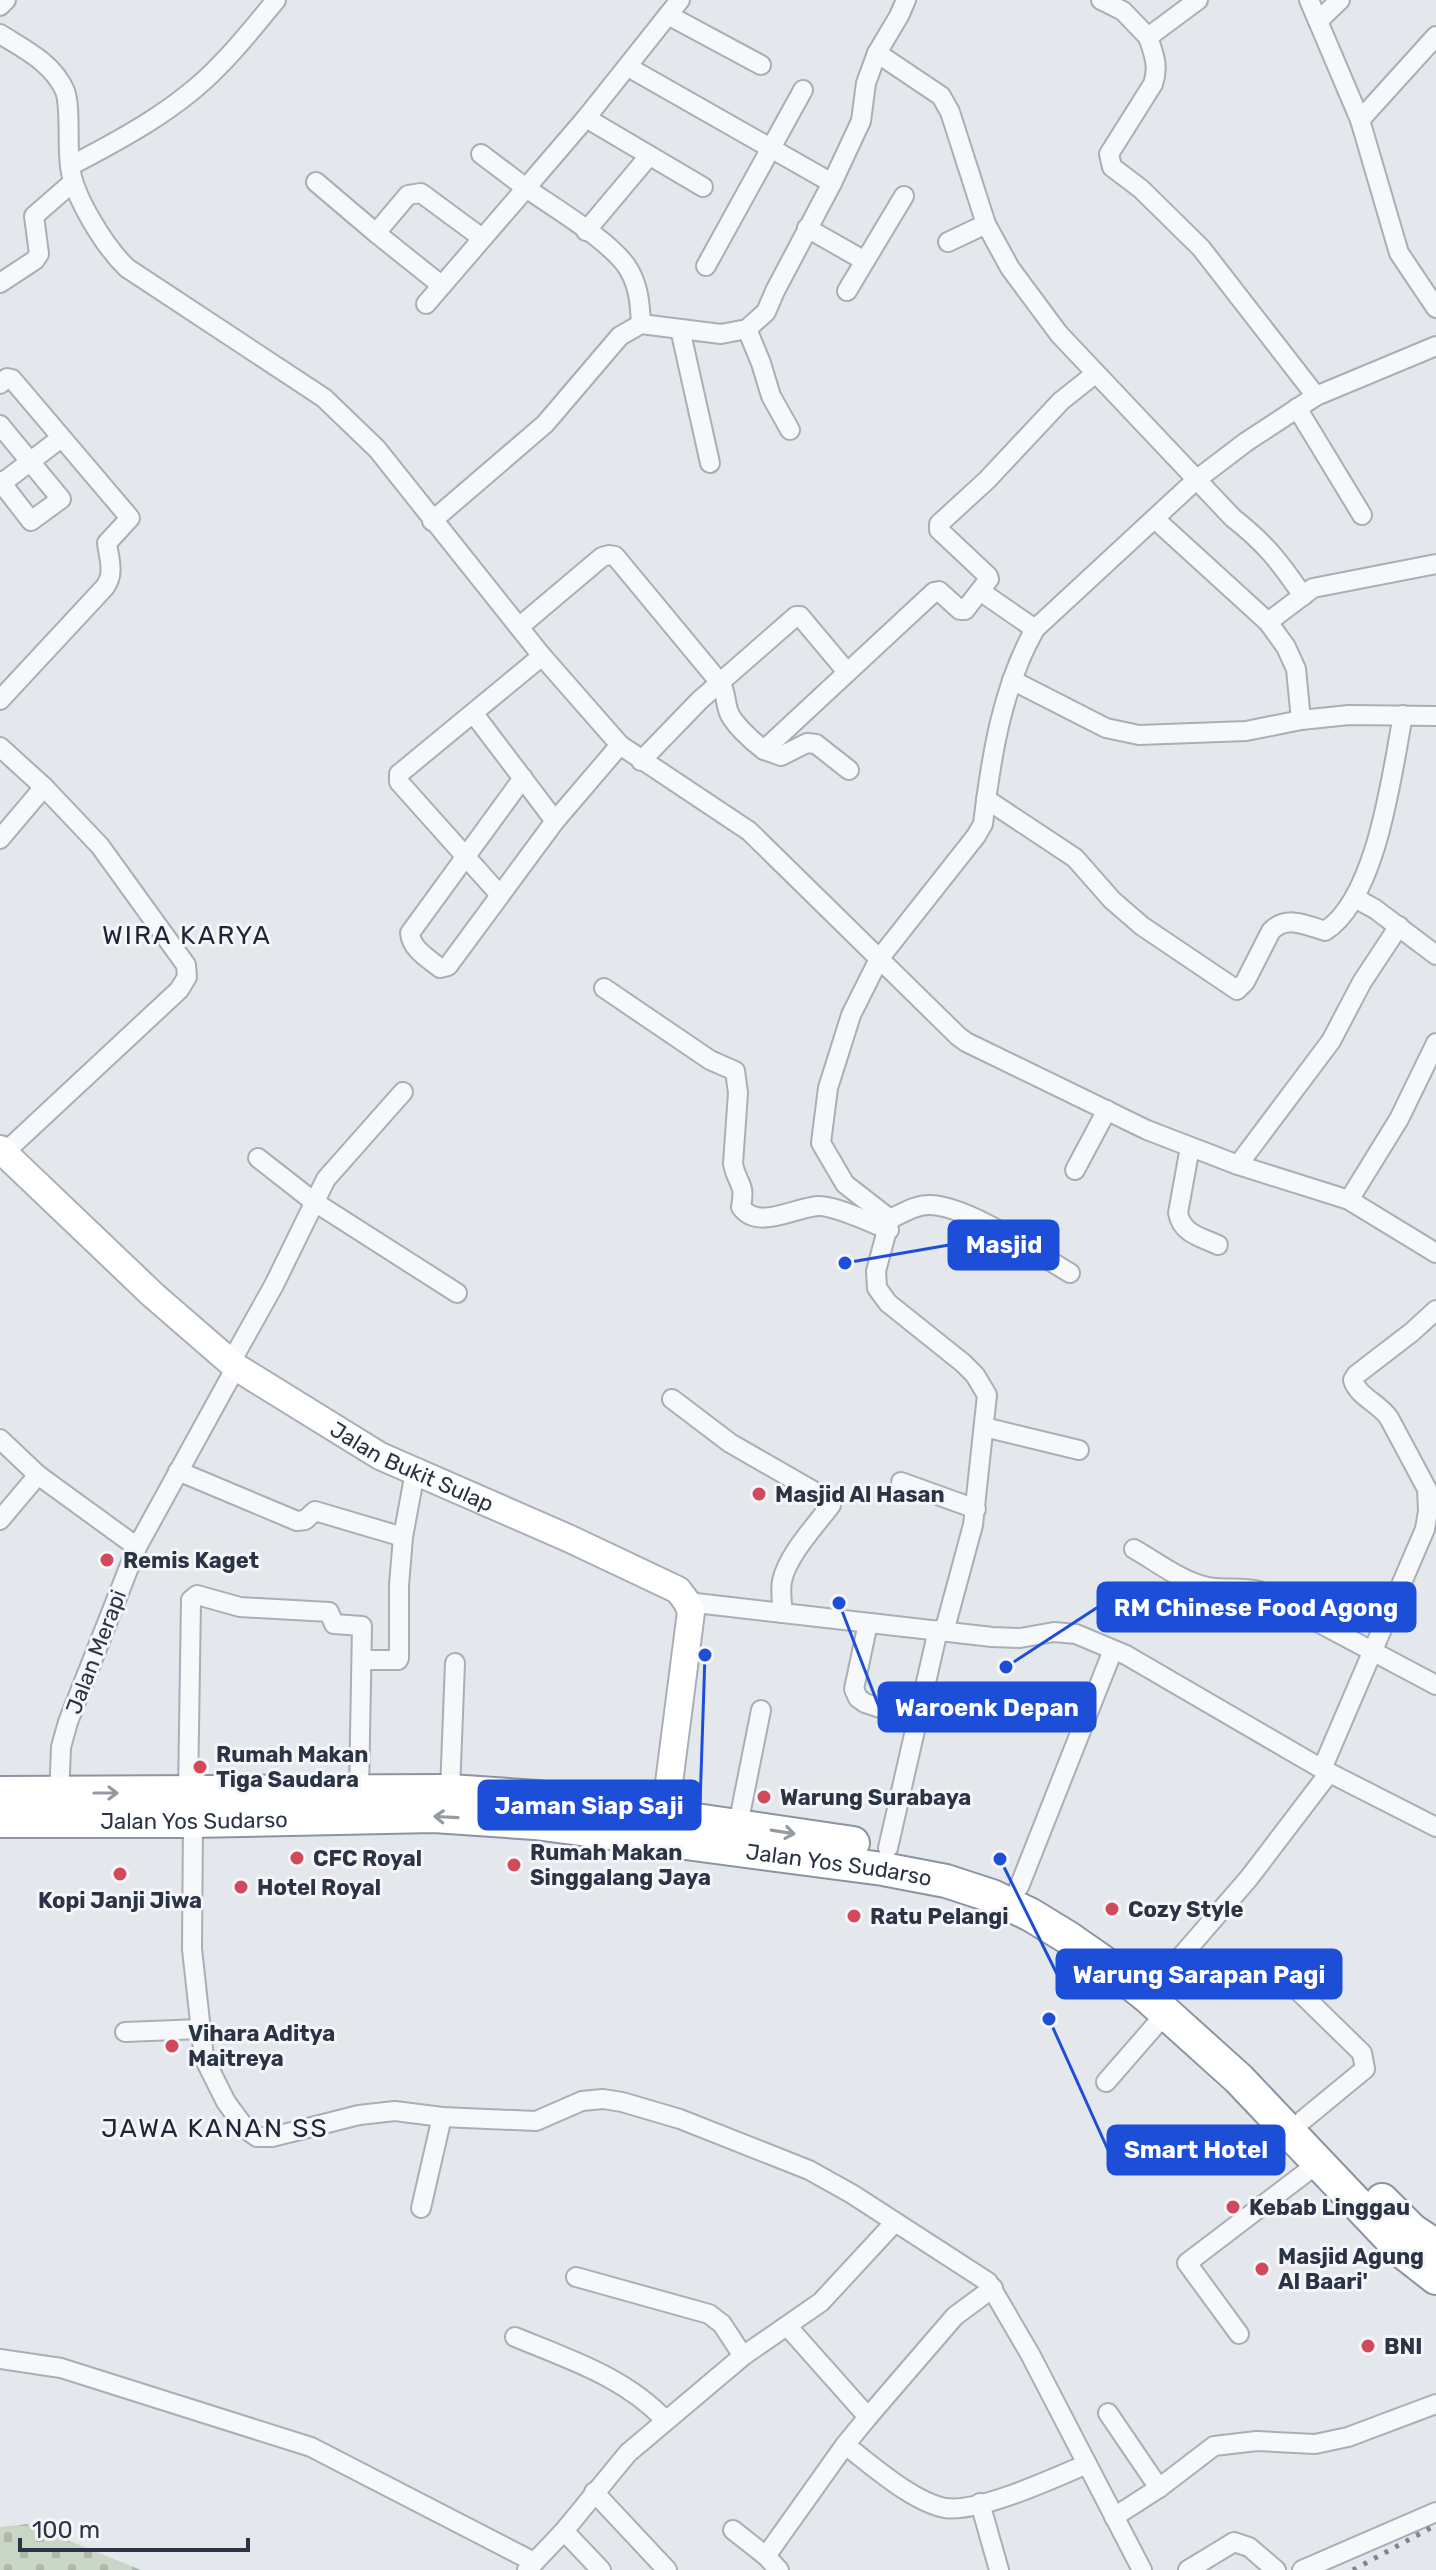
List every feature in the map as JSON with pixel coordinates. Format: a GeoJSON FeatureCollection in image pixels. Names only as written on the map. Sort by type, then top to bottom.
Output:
{"type":"FeatureCollection","features":[{"type":"Feature","properties":{"kind":"highway","name":"Jalan Yos Sudarso"},"geometry":{"type":"LineString","coordinates":[[190,1807],[359,1791],[450,1791],[538,1797],[662,1826],[946,1881],[992,1896],[1031,1915],[1072,1929],[1159,1982],[1238,2055],[1412,2230],[1436,2278]]}},
{"type":"Feature","properties":{"kind":"highway","name":"Jalan Yos Sudarso"},"geometry":{"type":"LineString","coordinates":[[0,1793],[59,1807],[190,1807],[535,1823],[738,1825],[949,1859],[1019,1887],[1072,1929],[1239,2079],[1317,2164],[1421,2245]]}},
{"type":"Feature","properties":{"kind":"highway","name":"Jalan Yos Sudarso"},"geometry":{"type":"LineString","coordinates":[[0,1821],[59,1807]]}},
{"type":"Feature","properties":{"kind":"street"},"geometry":{"type":"LineString","coordinates":[[0,6],[6,0]]}},
{"type":"Feature","properties":{"kind":"street"},"geometry":{"type":"LineString","coordinates":[[0,283],[35,260],[39,248],[34,216],[71,174],[183,98],[218,67],[276,0]]}},
{"type":"Feature","properties":{"kind":"street"},"geometry":{"type":"LineString","coordinates":[[426,304],[586,118],[680,0]]}},
{"type":"Feature","properties":{"kind":"street"},"geometry":{"type":"LineString","coordinates":[[1101,0],[1123,11],[1148,37],[1157,73],[1109,154],[1112,167],[1141,189],[1201,248],[1316,396]]}},
{"type":"Feature","properties":{"kind":"street"},"geometry":{"type":"LineString","coordinates":[[1148,37],[1198,0]]}},
{"type":"Feature","properties":{"kind":"street"},"geometry":{"type":"LineString","coordinates":[[1309,0],[1360,120],[1399,253],[1436,308]]}},
{"type":"Feature","properties":{"kind":"street"},"geometry":{"type":"LineString","coordinates":[[1318,21],[1340,0]]}},
{"type":"Feature","properties":{"kind":"street"},"geometry":{"type":"LineString","coordinates":[[432,521],[545,424],[620,336],[641,324],[721,334],[747,329],[766,312],[861,121],[866,83],[898,5]]}},
{"type":"Feature","properties":{"kind":"street"},"geometry":{"type":"LineString","coordinates":[[668,15],[761,65]]}},
{"type":"Feature","properties":{"kind":"street"},"geometry":{"type":"LineString","coordinates":[[0,34],[37,56],[66,92],[71,174],[104,243],[116,257],[127,268],[324,398],[377,449],[542,656],[620,745],[749,831],[966,1042],[1147,1130],[1238,1165],[1349,1200],[1436,1253]]}},
{"type":"Feature","properties":{"kind":"street"},"geometry":{"type":"LineString","coordinates":[[1360,120],[1436,36]]}},
{"type":"Feature","properties":{"kind":"street"},"geometry":{"type":"LineString","coordinates":[[877,53],[941,96],[950,112],[986,224],[1010,268],[1059,334],[1233,518],[1277,557],[1303,596]]}},
{"type":"Feature","properties":{"kind":"street"},"geometry":{"type":"LineString","coordinates":[[628,67],[832,183]]}},
{"type":"Feature","properties":{"kind":"street"},"geometry":{"type":"LineString","coordinates":[[706,266],[803,90]]}},
{"type":"Feature","properties":{"kind":"street"},"geometry":{"type":"LineString","coordinates":[[586,118],[703,187]]}},
{"type":"Feature","properties":{"kind":"street"},"geometry":{"type":"LineString","coordinates":[[481,154],[616,252],[630,270],[639,296],[641,324]]}},
{"type":"Feature","properties":{"kind":"street"},"geometry":{"type":"LineString","coordinates":[[586,231],[649,156]]}},
{"type":"Feature","properties":{"kind":"street"},"geometry":{"type":"LineString","coordinates":[[316,182],[441,285]]}},
{"type":"Feature","properties":{"kind":"street"},"geometry":{"type":"LineString","coordinates":[[376,233],[408,195],[421,193],[482,238]]}},
{"type":"Feature","properties":{"kind":"street"},"geometry":{"type":"LineString","coordinates":[[847,291],[904,196]]}},
{"type":"Feature","properties":{"kind":"street"},"geometry":{"type":"LineString","coordinates":[[948,242],[986,224]]}},
{"type":"Feature","properties":{"kind":"street"},"geometry":{"type":"LineString","coordinates":[[807,228],[865,261]]}},
{"type":"Feature","properties":{"kind":"street"},"geometry":{"type":"LineString","coordinates":[[680,329],[710,463]]}},
{"type":"Feature","properties":{"kind":"street"},"geometry":{"type":"LineString","coordinates":[[747,329],[771,396],[790,430]]}},
{"type":"Feature","properties":{"kind":"street"},"geometry":{"type":"LineString","coordinates":[[889,1228],[845,1184],[821,1143],[828,1088],[851,1015],[879,959],[983,824],[997,739],[1012,680],[1035,629],[1196,480],[1246,442],[1316,396],[1436,346]]}},
{"type":"Feature","properties":{"kind":"street"},"geometry":{"type":"LineString","coordinates":[[764,750],[937,591],[962,611],[980,591],[988,576],[939,530],[939,524],[987,480],[1061,401],[1095,374]]}},
{"type":"Feature","properties":{"kind":"street"},"geometry":{"type":"LineString","coordinates":[[0,384],[7,378],[12,379],[130,518],[107,543],[111,579],[0,700]]}},
{"type":"Feature","properties":{"kind":"street"},"geometry":{"type":"LineString","coordinates":[[1297,408],[1362,515]]}},
{"type":"Feature","properties":{"kind":"street"},"geometry":{"type":"LineString","coordinates":[[0,425],[31,462],[61,498],[30,520],[1,482],[31,462],[61,438]]}},
{"type":"Feature","properties":{"kind":"street"},"geometry":{"type":"LineString","coordinates":[[1156,520],[1268,622],[1286,647],[1296,669],[1301,720]]}},
{"type":"Feature","properties":{"kind":"street"},"geometry":{"type":"LineString","coordinates":[[519,627],[602,557],[609,555],[620,560],[721,684],[731,717],[764,750],[781,756],[807,743],[816,744],[849,770]]}},
{"type":"Feature","properties":{"kind":"street"},"geometry":{"type":"LineString","coordinates":[[1268,622],[1313,588],[1436,564]]}},
{"type":"Feature","properties":{"kind":"street"},"geometry":{"type":"LineString","coordinates":[[980,591],[1035,629]]}},
{"type":"Feature","properties":{"kind":"street"},"geometry":{"type":"LineString","coordinates":[[641,761],[700,700],[798,615],[847,672]]}},
{"type":"Feature","properties":{"kind":"street"},"geometry":{"type":"LineString","coordinates":[[500,895],[399,782],[399,774],[542,656]]}},
{"type":"Feature","properties":{"kind":"street"},"geometry":{"type":"LineString","coordinates":[[1012,680],[1106,728],[1126,734],[1156,736],[1246,731],[1301,720],[1349,715],[1436,716]]}},
{"type":"Feature","properties":{"kind":"street"},"geometry":{"type":"LineString","coordinates":[[474,714],[555,821]]}},
{"type":"Feature","properties":{"kind":"street"},"geometry":{"type":"LineString","coordinates":[[986,799],[1075,858],[1112,900],[1142,926],[1237,990],[1245,982],[1271,931],[1282,922],[1294,922],[1325,931],[1355,898],[1374,850],[1403,715]]}},
{"type":"Feature","properties":{"kind":"street"},"geometry":{"type":"LineString","coordinates":[[523,778],[466,859],[413,926],[410,940],[440,968],[448,966],[555,821],[620,745]]}},
{"type":"Feature","properties":{"kind":"street"},"geometry":{"type":"LineString","coordinates":[[0,747],[44,787],[100,846],[186,965],[187,977],[179,990],[2,1151]]}},
{"type":"Feature","properties":{"kind":"street"},"geometry":{"type":"LineString","coordinates":[[0,839],[44,787]]}},
{"type":"Feature","properties":{"kind":"street"},"geometry":{"type":"LineString","coordinates":[[1355,898],[1399,926],[1436,955]]}},
{"type":"Feature","properties":{"kind":"street"},"geometry":{"type":"LineString","coordinates":[[1238,1165],[1331,1041],[1362,982],[1399,926]]}},
{"type":"Feature","properties":{"kind":"street"},"geometry":{"type":"LineString","coordinates":[[604,988],[710,1060],[735,1071],[738,1093],[733,1164],[744,1191],[741,1207],[746,1213],[765,1218],[821,1205],[889,1228]]}},
{"type":"Feature","properties":{"kind":"street"},"geometry":{"type":"LineString","coordinates":[[1349,1200],[1399,1119],[1436,1043]]}},
{"type":"Feature","properties":{"kind":"street","name":"Jalan Merapi"},"geometry":{"type":"LineString","coordinates":[[59,1807],[61,1747],[68,1722],[137,1547],[234,1365],[313,1201],[326,1179],[403,1092]]}},
{"type":"Feature","properties":{"kind":"street"},"geometry":{"type":"LineString","coordinates":[[1075,1170],[1107,1110]]}},
{"type":"Feature","properties":{"kind":"street"},"geometry":{"type":"LineString","coordinates":[[1190,1147],[1178,1213],[1180,1222],[1186,1231],[1218,1245]]}},
{"type":"Feature","properties":{"kind":"street","name":"Jalan Bukit Sulap"},"geometry":{"type":"LineString","coordinates":[[2,1151],[153,1295],[234,1365],[380,1456],[555,1532],[678,1590],[687,1602]]}},
{"type":"Feature","properties":{"kind":"street"},"geometry":{"type":"LineString","coordinates":[[258,1158],[313,1201],[457,1293]]}},
{"type":"Feature","properties":{"kind":"street"},"geometry":{"type":"LineString","coordinates":[[888,1848],[917,1720],[976,1509],[987,1395],[963,1363],[888,1303],[877,1288],[879,1258],[889,1228],[921,1206],[934,1205],[956,1211],[1002,1232],[1070,1273]]}},
{"type":"Feature","properties":{"kind":"street"},"geometry":{"type":"LineString","coordinates":[[1159,1982],[1249,1878],[1326,1771],[1425,1529],[1429,1500],[1427,1489],[1383,1410],[1357,1390],[1353,1380],[1436,1310]]}},
{"type":"Feature","properties":{"kind":"street"},"geometry":{"type":"LineString","coordinates":[[672,1399],[739,1449],[831,1501],[784,1575],[781,1584],[783,1613]]}},
{"type":"Feature","properties":{"kind":"street"},"geometry":{"type":"LineString","coordinates":[[984,1427],[1079,1450]]}},
{"type":"Feature","properties":{"kind":"street"},"geometry":{"type":"LineString","coordinates":[[0,1439],[38,1475],[137,1547]]}},
{"type":"Feature","properties":{"kind":"street"},"geometry":{"type":"LineString","coordinates":[[178,1471],[297,1521],[305,1520],[315,1511],[403,1537]]}},
{"type":"Feature","properties":{"kind":"street"},"geometry":{"type":"LineString","coordinates":[[362,1660],[399,1658],[399,1585],[403,1537],[415,1472]]}},
{"type":"Feature","properties":{"kind":"street"},"geometry":{"type":"LineString","coordinates":[[0,1520],[38,1475]]}},
{"type":"Feature","properties":{"kind":"street"},"geometry":{"type":"LineString","coordinates":[[901,1482],[976,1509]]}},
{"type":"Feature","properties":{"kind":"street"},"geometry":{"type":"LineString","coordinates":[[1134,1549],[1189,1580],[1208,1587],[1242,1587],[1259,1591],[1436,1685]]}},
{"type":"Feature","properties":{"kind":"street"},"geometry":{"type":"LineString","coordinates":[[359,1791],[362,1626],[332,1624],[329,1612],[240,1607],[193,1596],[190,1807],[192,1949],[204,2058],[246,2129],[257,2137],[272,2137],[371,2113],[395,2111],[442,2117],[536,2121],[582,2101],[603,2099],[680,2119],[809,2170],[984,2278],[993,2288],[1142,2570]]}},
{"type":"Feature","properties":{"kind":"street"},"geometry":{"type":"LineString","coordinates":[[662,1826],[691,1612],[687,1602],[1020,1638],[1054,1632],[1076,1634],[1126,1655],[1326,1771],[1436,1827]]}},
{"type":"Feature","properties":{"kind":"street"},"geometry":{"type":"LineString","coordinates":[[868,1623],[854,1689],[858,1698],[917,1720]]}},
{"type":"Feature","properties":{"kind":"street"},"geometry":{"type":"LineString","coordinates":[[1019,1887],[1113,1650]]}},
{"type":"Feature","properties":{"kind":"street"},"geometry":{"type":"LineString","coordinates":[[450,1791],[455,1663]]}},
{"type":"Feature","properties":{"kind":"street"},"geometry":{"type":"LineString","coordinates":[[738,1825],[761,1710]]}},
{"type":"Feature","properties":{"kind":"street"},"geometry":{"type":"LineString","coordinates":[[1278,1971],[1362,2053],[1365,2061],[1365,2069],[1303,2120]]}},
{"type":"Feature","properties":{"kind":"street"},"geometry":{"type":"LineString","coordinates":[[1106,2082],[1166,2013]]}},
{"type":"Feature","properties":{"kind":"street"},"geometry":{"type":"LineString","coordinates":[[125,2032],[201,2029]]}},
{"type":"Feature","properties":{"kind":"street"},"geometry":{"type":"LineString","coordinates":[[421,2208],[442,2117]]}},
{"type":"Feature","properties":{"kind":"street"},"geometry":{"type":"LineString","coordinates":[[1239,2334],[1187,2263],[1317,2164]]}},
{"type":"Feature","properties":{"kind":"street"},"geometry":{"type":"LineString","coordinates":[[0,2359],[61,2368],[311,2447],[530,2566],[564,2531],[628,2453],[743,2356],[821,2302],[895,2222]]}},
{"type":"Feature","properties":{"kind":"street"},"geometry":{"type":"LineString","coordinates":[[576,2277],[709,2314],[722,2324],[743,2356]]}},
{"type":"Feature","properties":{"kind":"street"},"geometry":{"type":"LineString","coordinates":[[766,2556],[868,2417],[955,2316],[993,2288]]}},
{"type":"Feature","properties":{"kind":"street"},"geometry":{"type":"LineString","coordinates":[[788,2327],[868,2417]]}},
{"type":"Feature","properties":{"kind":"street"},"geometry":{"type":"LineString","coordinates":[[515,2337],[599,2372],[647,2401],[665,2420]]}},
{"type":"Feature","properties":{"kind":"street"},"geometry":{"type":"LineString","coordinates":[[1114,2517],[1159,2488],[1214,2446],[1257,2441],[1315,2444],[1348,2437],[1436,2404]]}},
{"type":"Feature","properties":{"kind":"street"},"geometry":{"type":"LineString","coordinates":[[1108,2413],[1159,2488]]}},
{"type":"Feature","properties":{"kind":"street"},"geometry":{"type":"LineString","coordinates":[[845,2445],[916,2496],[945,2508],[969,2506],[1012,2495],[1087,2464]]}},
{"type":"Feature","properties":{"kind":"street"},"geometry":{"type":"LineString","coordinates":[[594,2492],[667,2570]]}},
{"type":"Feature","properties":{"kind":"street"},"geometry":{"type":"LineString","coordinates":[[980,2503],[999,2570]]}},
{"type":"Feature","properties":{"kind":"street"},"geometry":{"type":"LineString","coordinates":[[1302,2570],[1436,2512]]}},
{"type":"Feature","properties":{"kind":"street"},"geometry":{"type":"LineString","coordinates":[[733,2530],[779,2570]]}},
{"type":"Feature","properties":{"kind":"street"},"geometry":{"type":"LineString","coordinates":[[564,2531],[601,2570]]}},
{"type":"Feature","properties":{"kind":"street"},"geometry":{"type":"LineString","coordinates":[[1188,2570],[1234,2542],[1249,2547],[1276,2570]]}},
{"type":"Feature","properties":{"kind":"green space"},"geometry":{"type":"Polygon","coordinates":[[[28,2524],[141,2570],[0,2570],[0,2527],[28,2524]]]}},
{"type":"Feature","properties":{"kind":"railway"},"geometry":{"type":"LineString","coordinates":[[1353,2570],[1436,2525]]}},
{"type":"Feature","properties":{"kind":"place","name":"Masjid"},"geometry":{"type":"Point","coordinates":[845,1263]}},
{"type":"Feature","properties":{"kind":"place","name":"Masjid Al Hasan"},"geometry":{"type":"Point","coordinates":[759,1494]}},
{"type":"Feature","properties":{"kind":"place","name":"Remis Kaget"},"geometry":{"type":"Point","coordinates":[107,1560]}},
{"type":"Feature","properties":{"kind":"place","name":"Waroenk Depan"},"geometry":{"type":"Point","coordinates":[839,1603]}},
{"type":"Feature","properties":{"kind":"place","name":"Jaman Siap Saji"},"geometry":{"type":"Point","coordinates":[705,1655]}},
{"type":"Feature","properties":{"kind":"place","name":"RM Chinese Food Agong"},"geometry":{"type":"Point","coordinates":[1006,1667]}},
{"type":"Feature","properties":{"kind":"place","name":"Rumah Makan Tiga Saudara"},"geometry":{"type":"Point","coordinates":[200,1767]}},
{"type":"Feature","properties":{"kind":"place","name":"Warung Surabaya"},"geometry":{"type":"Point","coordinates":[764,1797]}},
{"type":"Feature","properties":{"kind":"place","name":"CFC Royal"},"geometry":{"type":"Point","coordinates":[297,1858]}},
{"type":"Feature","properties":{"kind":"place","name":"Warung Sarapan Pagi"},"geometry":{"type":"Point","coordinates":[1000,1859]}},
{"type":"Feature","properties":{"kind":"place","name":"Rumah Makan Singgalang Jaya"},"geometry":{"type":"Point","coordinates":[514,1865]}},
{"type":"Feature","properties":{"kind":"place","name":"Kopi Janji Jiwa"},"geometry":{"type":"Point","coordinates":[120,1874]}},
{"type":"Feature","properties":{"kind":"place","name":"Hotel Royal"},"geometry":{"type":"Point","coordinates":[241,1887]}},
{"type":"Feature","properties":{"kind":"place","name":"Cozy Style"},"geometry":{"type":"Point","coordinates":[1112,1909]}},
{"type":"Feature","properties":{"kind":"place","name":"Ratu Pelangi"},"geometry":{"type":"Point","coordinates":[854,1916]}},
{"type":"Feature","properties":{"kind":"place","name":"Smart Hotel"},"geometry":{"type":"Point","coordinates":[1049,2019]}},
{"type":"Feature","properties":{"kind":"place","name":"Vihara Aditya Maitreya"},"geometry":{"type":"Point","coordinates":[172,2046]}},
{"type":"Feature","properties":{"kind":"place","name":"Kebab Linggau"},"geometry":{"type":"Point","coordinates":[1233,2207]}},
{"type":"Feature","properties":{"kind":"place","name":"Masjid Agung Al Baari'"},"geometry":{"type":"Point","coordinates":[1262,2269]}},
{"type":"Feature","properties":{"kind":"place","name":"BNI"},"geometry":{"type":"Point","coordinates":[1368,2346]}},
{"type":"Feature","properties":{"kind":"district","name":"WIRA KARYA"},"geometry":{"type":"Point","coordinates":[187,935]}},
{"type":"Feature","properties":{"kind":"district","name":"JAWA KANAN SS"},"geometry":{"type":"Point","coordinates":[215,2128]}}]}
